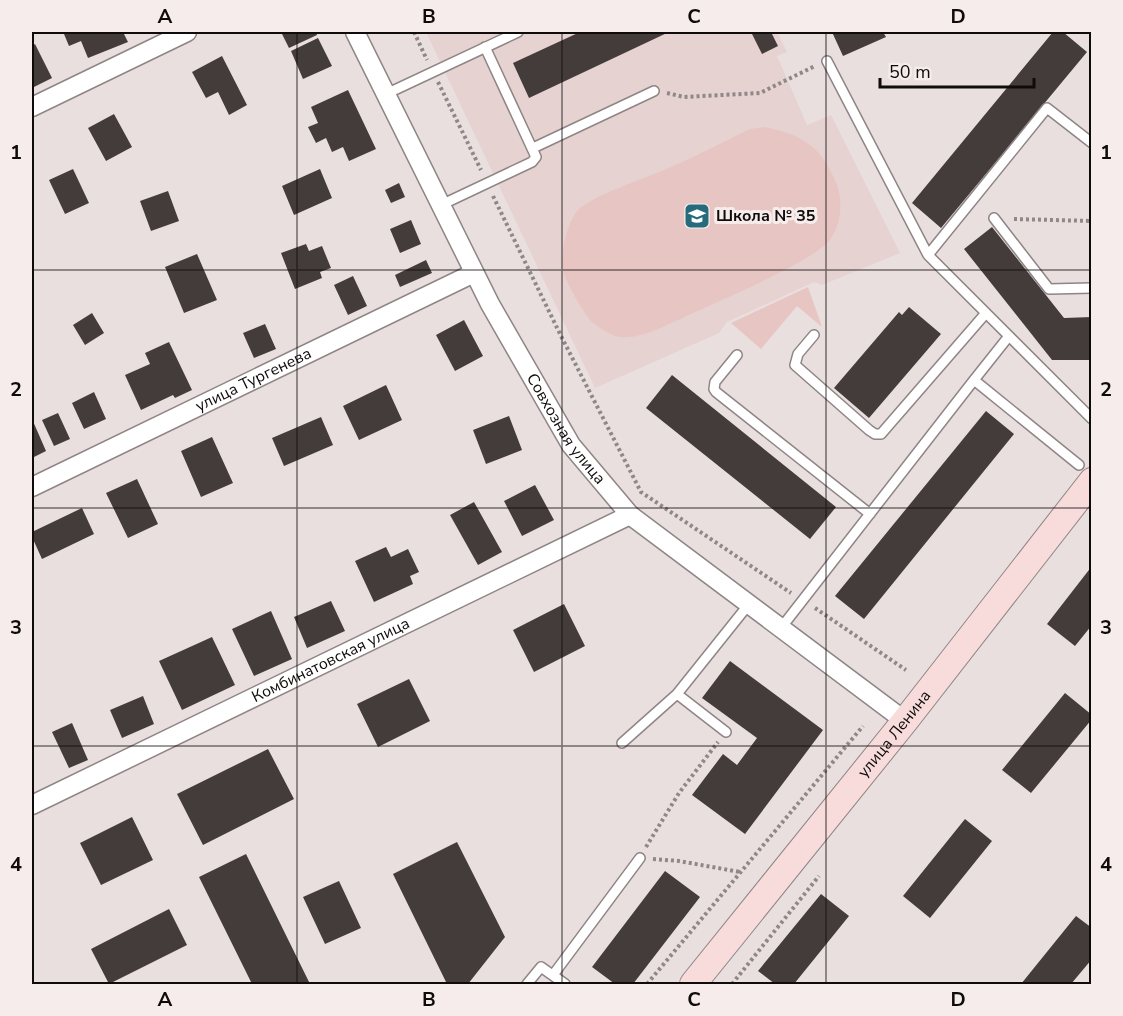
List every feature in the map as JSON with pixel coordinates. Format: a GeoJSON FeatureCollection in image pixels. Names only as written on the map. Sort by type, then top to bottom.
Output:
{"type":"FeatureCollection","features":[{"type":"Feature","properties":{"kind":"main road","name":"улица Ленина"},"geometry":{"type":"LineString","coordinates":[[693,984],[905,721],[1085,473]]}},
{"type":"Feature","properties":{"kind":"street"},"geometry":{"type":"LineString","coordinates":[[32,107],[187,32]]}},
{"type":"Feature","properties":{"kind":"street","name":"Совхозная улица"},"geometry":{"type":"LineString","coordinates":[[356,32],[474,273],[571,444],[630,515],[905,721]]}},
{"type":"Feature","properties":{"kind":"street","name":"улица Тургенева"},"geometry":{"type":"LineString","coordinates":[[32,488],[474,273]]}},
{"type":"Feature","properties":{"kind":"street","name":"Комбинатовская улица"},"geometry":{"type":"LineString","coordinates":[[32,805],[630,515]]}},
{"type":"Feature","properties":{"kind":"lane"},"geometry":{"type":"LineString","coordinates":[[386,94],[518,32]]}},
{"type":"Feature","properties":{"kind":"lane"},"geometry":{"type":"LineString","coordinates":[[441,205],[536,157],[485,47]]}},
{"type":"Feature","properties":{"kind":"lane"},"geometry":{"type":"LineString","coordinates":[[827,61],[928,255],[1092,419]]}},
{"type":"Feature","properties":{"kind":"lane"},"geometry":{"type":"LineString","coordinates":[[532,148],[654,91]]}},
{"type":"Feature","properties":{"kind":"lane"},"geometry":{"type":"LineString","coordinates":[[928,255],[1047,108],[1092,143]]}},
{"type":"Feature","properties":{"kind":"lane"},"geometry":{"type":"LineString","coordinates":[[994,218],[1049,289],[1092,288]]}},
{"type":"Feature","properties":{"kind":"lane"},"geometry":{"type":"LineString","coordinates":[[814,335],[798,354],[795,365],[869,430],[875,434],[881,434],[986,313]]}},
{"type":"Feature","properties":{"kind":"lane"},"geometry":{"type":"LineString","coordinates":[[781,628],[1009,336]]}},
{"type":"Feature","properties":{"kind":"lane"},"geometry":{"type":"LineString","coordinates":[[737,355],[715,382],[716,392],[870,514]]}},
{"type":"Feature","properties":{"kind":"lane"},"geometry":{"type":"LineString","coordinates":[[974,380],[1085,473]]}},
{"type":"Feature","properties":{"kind":"lane"},"geometry":{"type":"LineString","coordinates":[[622,743],[677,694],[748,604]]}},
{"type":"Feature","properties":{"kind":"lane"},"geometry":{"type":"LineString","coordinates":[[677,694],[726,732]]}},
{"type":"Feature","properties":{"kind":"lane"},"geometry":{"type":"LineString","coordinates":[[553,975],[640,858]]}},
{"type":"Feature","properties":{"kind":"lane"},"geometry":{"type":"LineString","coordinates":[[527,984],[541,966],[565,984]]}},
{"type":"Feature","properties":{"kind":"path"},"geometry":{"type":"LineString","coordinates":[[414,32],[561,336],[641,492],[906,670]]}},
{"type":"Feature","properties":{"kind":"path"},"geometry":{"type":"LineString","coordinates":[[654,91],[684,97],[760,93],[827,61]]}},
{"type":"Feature","properties":{"kind":"path"},"geometry":{"type":"LineString","coordinates":[[994,218],[1092,221]]}},
{"type":"Feature","properties":{"kind":"path"},"geometry":{"type":"LineString","coordinates":[[646,984],[862,726]]}},
{"type":"Feature","properties":{"kind":"path"},"geometry":{"type":"LineString","coordinates":[[726,732],[679,793],[640,858],[680,861],[740,872]]}},
{"type":"Feature","properties":{"kind":"path"},"geometry":{"type":"LineString","coordinates":[[732,984],[819,876]]}},
{"type":"Feature","properties":{"kind":"shaded area","name":"Школа № 35"},"geometry":{"type":"Polygon","coordinates":[[[426,32],[777,32],[787,52],[777,56],[807,125],[831,115],[900,253],[822,285],[814,282],[727,322],[719,333],[595,388],[426,32]]]}},
{"type":"Feature","properties":{"kind":"shaded area"},"geometry":{"type":"Polygon","coordinates":[[[764,127],[788,133],[807,142],[828,166],[837,185],[840,200],[840,216],[831,238],[805,259],[783,271],[647,333],[631,337],[615,336],[592,322],[567,282],[562,264],[565,239],[578,210],[606,194],[675,165],[750,129],[764,127]]]}},
{"type":"Feature","properties":{"kind":"shaded area"},"geometry":{"type":"Polygon","coordinates":[[[808,287],[822,327],[797,306],[761,349],[731,323],[808,287]]]}},
{"type":"Feature","properties":{"kind":"building"},"geometry":{"type":"Polygon","coordinates":[[[123,32],[128,42],[88,58],[81,41],[69,46],[64,34],[123,32]]]}},
{"type":"Feature","properties":{"kind":"building"},"geometry":{"type":"Polygon","coordinates":[[[281,32],[316,32],[317,35],[289,48],[281,32]]]}},
{"type":"Feature","properties":{"kind":"building"},"geometry":{"type":"Polygon","coordinates":[[[580,32],[669,32],[529,98],[513,63],[580,32]]]}},
{"type":"Feature","properties":{"kind":"building"},"geometry":{"type":"Polygon","coordinates":[[[751,32],[771,32],[778,46],[762,54],[751,32]]]}},
{"type":"Feature","properties":{"kind":"building"},"geometry":{"type":"Polygon","coordinates":[[[832,32],[883,32],[886,37],[843,56],[832,32]]]}},
{"type":"Feature","properties":{"kind":"building"},"geometry":{"type":"Polygon","coordinates":[[[1053,32],[1063,32],[1087,52],[941,228],[912,203],[1053,32]]]}},
{"type":"Feature","properties":{"kind":"building"},"geometry":{"type":"Polygon","coordinates":[[[318,38],[332,66],[303,79],[291,51],[318,38]]]}},
{"type":"Feature","properties":{"kind":"building"},"geometry":{"type":"Polygon","coordinates":[[[35,44],[52,78],[32,88],[32,46],[35,44]]]}},
{"type":"Feature","properties":{"kind":"building"},"geometry":{"type":"Polygon","coordinates":[[[222,56],[247,105],[229,115],[218,92],[206,98],[192,72],[222,56]]]}},
{"type":"Feature","properties":{"kind":"building"},"geometry":{"type":"Polygon","coordinates":[[[348,90],[376,149],[349,161],[343,147],[332,152],[326,138],[316,143],[308,127],[318,123],[311,107],[348,90]]]}},
{"type":"Feature","properties":{"kind":"building"},"geometry":{"type":"Polygon","coordinates":[[[114,114],[132,147],[106,161],[88,128],[114,114]]]}},
{"type":"Feature","properties":{"kind":"building"},"geometry":{"type":"Polygon","coordinates":[[[73,169],[89,203],[65,214],[49,180],[73,169]]]}},
{"type":"Feature","properties":{"kind":"building"},"geometry":{"type":"Polygon","coordinates":[[[320,169],[332,198],[294,215],[282,186],[320,169]]]}},
{"type":"Feature","properties":{"kind":"building"},"geometry":{"type":"Polygon","coordinates":[[[399,183],[405,197],[391,203],[385,190],[399,183]]]}},
{"type":"Feature","properties":{"kind":"building"},"geometry":{"type":"Polygon","coordinates":[[[168,191],[179,221],[151,231],[140,201],[168,191]]]}},
{"type":"Feature","properties":{"kind":"building"},"geometry":{"type":"Polygon","coordinates":[[[411,220],[421,244],[400,253],[390,229],[411,220]]]}},
{"type":"Feature","properties":{"kind":"building"},"geometry":{"type":"Polygon","coordinates":[[[992,227],[1064,318],[1092,317],[1092,360],[1052,360],[964,249],[992,227]]]}},
{"type":"Feature","properties":{"kind":"building"},"geometry":{"type":"Polygon","coordinates":[[[306,244],[309,251],[322,246],[331,268],[320,272],[322,278],[295,289],[281,253],[306,244]]]}},
{"type":"Feature","properties":{"kind":"building"},"geometry":{"type":"Polygon","coordinates":[[[197,254],[217,300],[184,313],[165,267],[197,254]]]}},
{"type":"Feature","properties":{"kind":"building"},"geometry":{"type":"Polygon","coordinates":[[[426,260],[432,273],[400,287],[395,275],[426,260]]]}},
{"type":"Feature","properties":{"kind":"building"},"geometry":{"type":"Polygon","coordinates":[[[353,276],[367,306],[348,315],[334,285],[353,276]]]}},
{"type":"Feature","properties":{"kind":"building"},"geometry":{"type":"Polygon","coordinates":[[[909,307],[941,334],[869,418],[834,388],[899,312],[902,315],[909,307]]]}},
{"type":"Feature","properties":{"kind":"building"},"geometry":{"type":"Polygon","coordinates":[[[92,313],[104,333],[85,345],[73,325],[92,313]]]}},
{"type":"Feature","properties":{"kind":"building"},"geometry":{"type":"Polygon","coordinates":[[[464,320],[483,356],[455,371],[436,335],[464,320]]]}},
{"type":"Feature","properties":{"kind":"building"},"geometry":{"type":"Polygon","coordinates":[[[265,324],[276,349],[254,358],[243,333],[265,324]]]}},
{"type":"Feature","properties":{"kind":"building"},"geometry":{"type":"Polygon","coordinates":[[[169,342],[192,390],[175,398],[173,395],[141,410],[125,375],[150,364],[145,353],[169,342]]]}},
{"type":"Feature","properties":{"kind":"building"},"geometry":{"type":"Polygon","coordinates":[[[672,375],[836,507],[810,539],[646,408],[672,375]]]}},
{"type":"Feature","properties":{"kind":"building"},"geometry":{"type":"Polygon","coordinates":[[[386,385],[402,420],[359,440],[343,406],[386,385]]]}},
{"type":"Feature","properties":{"kind":"building"},"geometry":{"type":"Polygon","coordinates":[[[94,392],[106,419],[84,429],[72,403],[94,392]]]}},
{"type":"Feature","properties":{"kind":"building"},"geometry":{"type":"Polygon","coordinates":[[[986,411],[1014,434],[864,619],[835,596],[986,411]]]}},
{"type":"Feature","properties":{"kind":"building"},"geometry":{"type":"Polygon","coordinates":[[[58,413],[70,439],[54,446],[42,420],[58,413]]]}},
{"type":"Feature","properties":{"kind":"building"},"geometry":{"type":"Polygon","coordinates":[[[509,416],[522,450],[486,464],[473,430],[509,416]]]}},
{"type":"Feature","properties":{"kind":"building"},"geometry":{"type":"Polygon","coordinates":[[[321,417],[333,445],[284,466],[272,438],[321,417]]]}},
{"type":"Feature","properties":{"kind":"building"},"geometry":{"type":"Polygon","coordinates":[[[32,419],[46,451],[32,458],[32,419]]]}},
{"type":"Feature","properties":{"kind":"building"},"geometry":{"type":"Polygon","coordinates":[[[212,437],[233,483],[201,497],[181,451],[212,437]]]}},
{"type":"Feature","properties":{"kind":"building"},"geometry":{"type":"Polygon","coordinates":[[[137,479],[158,524],[128,538],[106,493],[137,479]]]}},
{"type":"Feature","properties":{"kind":"building"},"geometry":{"type":"Polygon","coordinates":[[[535,485],[554,520],[522,536],[504,501],[535,485]]]}},
{"type":"Feature","properties":{"kind":"building"},"geometry":{"type":"Polygon","coordinates":[[[474,502],[502,552],[478,565],[450,515],[474,502]]]}},
{"type":"Feature","properties":{"kind":"building"},"geometry":{"type":"Polygon","coordinates":[[[82,508],[94,534],[42,559],[32,532],[82,508]]]}},
{"type":"Feature","properties":{"kind":"building"},"geometry":{"type":"Polygon","coordinates":[[[386,547],[391,557],[408,549],[419,572],[410,576],[413,584],[374,602],[355,561],[386,547]]]}},
{"type":"Feature","properties":{"kind":"building"},"geometry":{"type":"Polygon","coordinates":[[[1092,566],[1092,625],[1075,646],[1047,624],[1092,566]]]}},
{"type":"Feature","properties":{"kind":"building"},"geometry":{"type":"Polygon","coordinates":[[[331,601],[345,631],[307,648],[294,617],[331,601]]]}},
{"type":"Feature","properties":{"kind":"building"},"geometry":{"type":"Polygon","coordinates":[[[564,604],[585,646],[534,672],[513,630],[564,604]]]}},
{"type":"Feature","properties":{"kind":"building"},"geometry":{"type":"Polygon","coordinates":[[[271,611],[292,659],[254,676],[232,629],[271,611]]]}},
{"type":"Feature","properties":{"kind":"building"},"geometry":{"type":"Polygon","coordinates":[[[212,637],[235,685],[182,710],[159,661],[212,637]]]}},
{"type":"Feature","properties":{"kind":"building"},"geometry":{"type":"Polygon","coordinates":[[[730,661],[823,730],[745,834],[692,795],[723,754],[737,765],[757,738],[702,698],[730,661]]]}},
{"type":"Feature","properties":{"kind":"building"},"geometry":{"type":"Polygon","coordinates":[[[409,679],[430,721],[378,747],[357,704],[409,679]]]}},
{"type":"Feature","properties":{"kind":"building"},"geometry":{"type":"Polygon","coordinates":[[[1065,693],[1092,715],[1092,719],[1031,793],[1002,770],[1065,693]]]}},
{"type":"Feature","properties":{"kind":"building"},"geometry":{"type":"Polygon","coordinates":[[[143,696],[154,724],[122,738],[110,710],[143,696]]]}},
{"type":"Feature","properties":{"kind":"building"},"geometry":{"type":"Polygon","coordinates":[[[72,723],[88,760],[69,768],[52,732],[72,723]]]}},
{"type":"Feature","properties":{"kind":"building"},"geometry":{"type":"Polygon","coordinates":[[[268,749],[294,799],[203,845],[177,794],[268,749]]]}},
{"type":"Feature","properties":{"kind":"building"},"geometry":{"type":"Polygon","coordinates":[[[132,817],[153,860],[101,885],[80,843],[132,817]]]}},
{"type":"Feature","properties":{"kind":"building"},"geometry":{"type":"Polygon","coordinates":[[[965,819],[992,841],[930,918],[903,896],[965,819]]]}},
{"type":"Feature","properties":{"kind":"building"},"geometry":{"type":"Polygon","coordinates":[[[457,842],[505,937],[468,984],[447,984],[393,874],[457,842]]]}},
{"type":"Feature","properties":{"kind":"building"},"geometry":{"type":"Polygon","coordinates":[[[246,854],[310,984],[252,984],[199,877],[246,854]]]}},
{"type":"Feature","properties":{"kind":"building"},"geometry":{"type":"Polygon","coordinates":[[[665,871],[700,897],[633,984],[615,984],[592,967],[665,871]]]}},
{"type":"Feature","properties":{"kind":"building"},"geometry":{"type":"Polygon","coordinates":[[[339,881],[361,928],[325,944],[303,897],[339,881]]]}},
{"type":"Feature","properties":{"kind":"building"},"geometry":{"type":"Polygon","coordinates":[[[821,894],[849,916],[794,984],[775,984],[758,971],[821,894]]]}},
{"type":"Feature","properties":{"kind":"building"},"geometry":{"type":"Polygon","coordinates":[[[169,909],[187,945],[109,984],[91,949],[169,909]]]}},
{"type":"Feature","properties":{"kind":"building"},"geometry":{"type":"Polygon","coordinates":[[[1076,916],[1092,928],[1092,959],[1071,984],[1021,984],[1076,916]]]}},
{"type":"Feature","properties":{"kind":"place","name":"Школа № 35"},"geometry":{"type":"Point","coordinates":[697,216]}}]}
